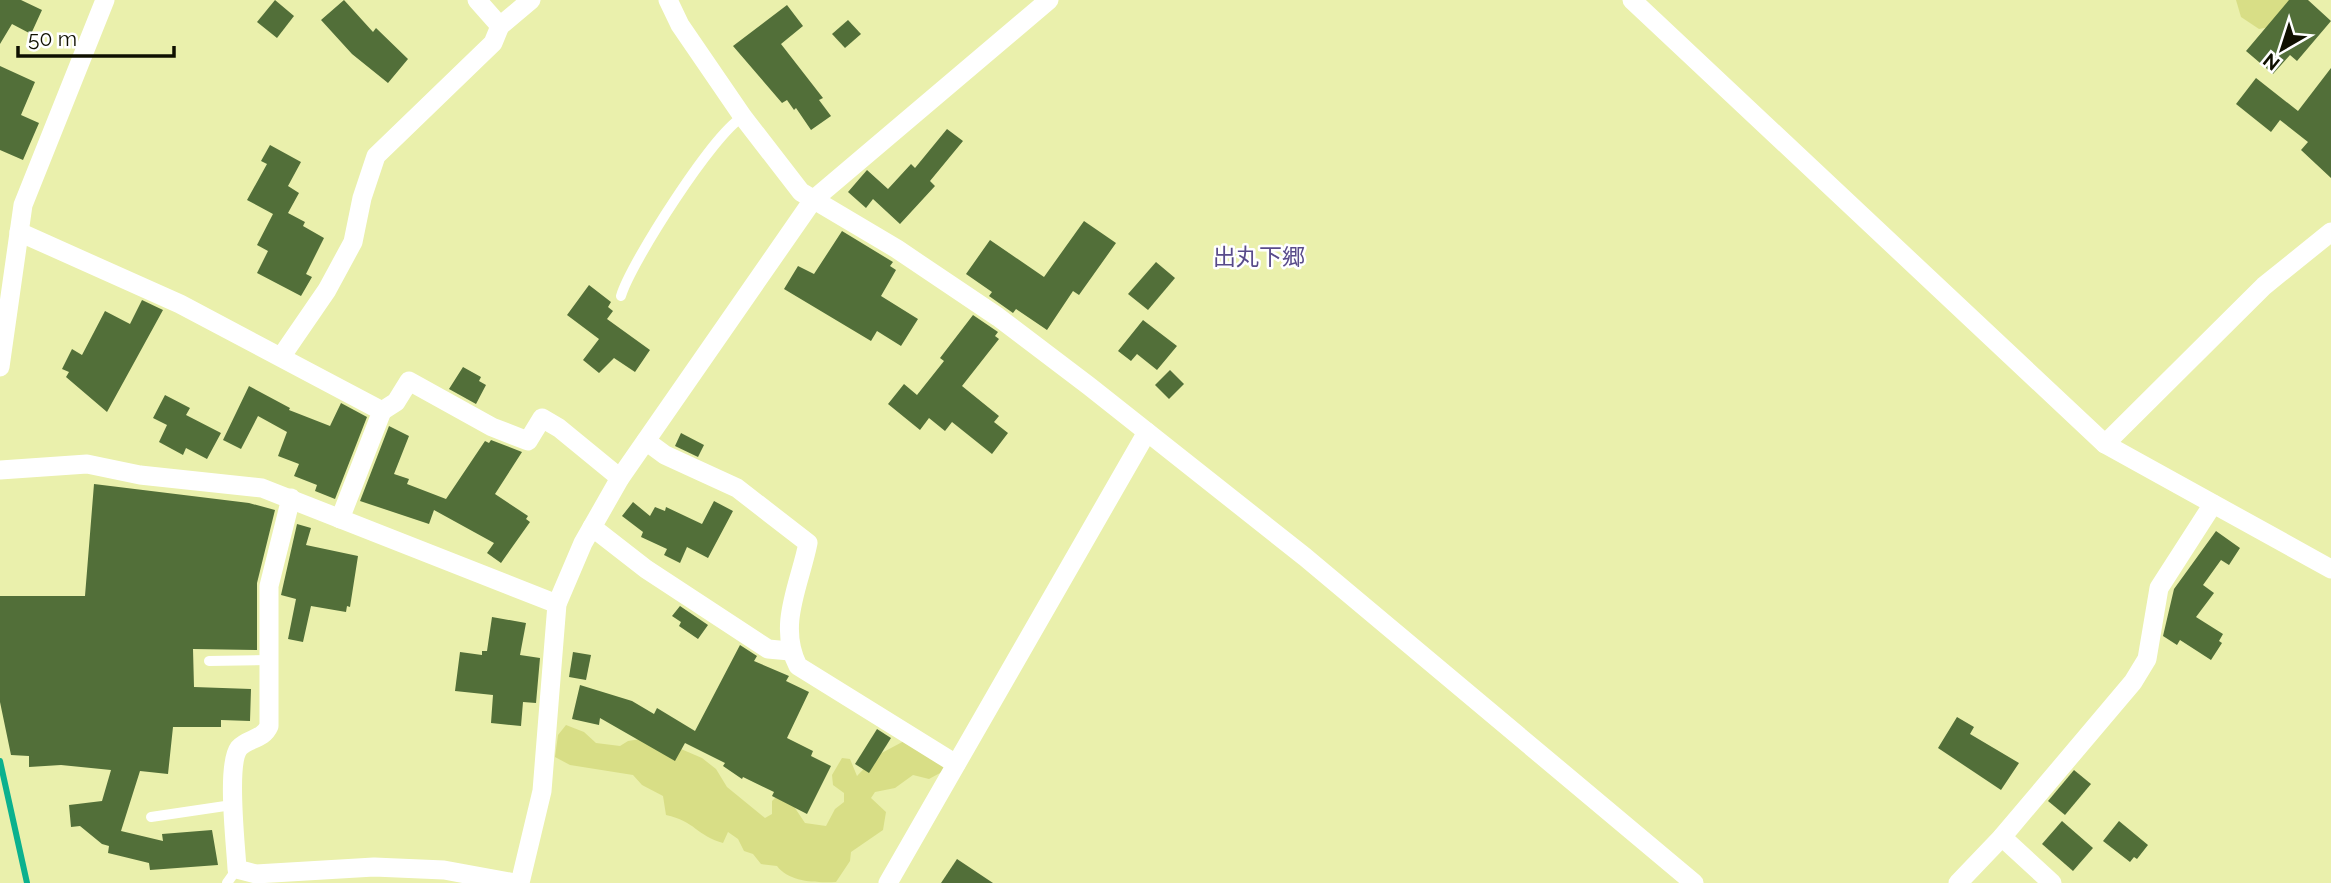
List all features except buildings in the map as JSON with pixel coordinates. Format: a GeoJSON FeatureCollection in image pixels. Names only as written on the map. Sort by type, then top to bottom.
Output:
{"type":"FeatureCollection","features":[{"type":"Feature","properties":{"kind":"street"},"geometry":{"type":"LineString","coordinates":[[0,367],[23,205],[106,0]]}},
{"type":"Feature","properties":{"kind":"street"},"geometry":{"type":"LineString","coordinates":[[477,0],[500,26]]}},
{"type":"Feature","properties":{"kind":"street"},"geometry":{"type":"LineString","coordinates":[[281,357],[327,290],[353,242],[362,198],[376,156],[479,59],[493,43],[500,26],[531,0]]}},
{"type":"Feature","properties":{"kind":"street"},"geometry":{"type":"LineString","coordinates":[[668,0],[680,25],[743,117],[801,192],[897,249],[998,317],[1147,432],[1305,557],[1694,883]]}},
{"type":"Feature","properties":{"kind":"street"},"geometry":{"type":"LineString","coordinates":[[291,498],[269,586],[269,726],[265,734],[240,748],[234,760],[232,876],[256,874],[289,879],[388,868],[444,870],[517,883],[542,791],[556,604],[592,527],[620,478],[813,200],[1049,0]]}},
{"type":"Feature","properties":{"kind":"street"},"geometry":{"type":"LineString","coordinates":[[1632,0],[2105,444],[2331,569]]}},
{"type":"Feature","properties":{"kind":"street"},"geometry":{"type":"LineString","coordinates":[[19,232],[180,304],[383,411]]}},
{"type":"Feature","properties":{"kind":"street"},"geometry":{"type":"LineString","coordinates":[[2105,444],[2264,286],[2331,232]]}},
{"type":"Feature","properties":{"kind":"street"},"geometry":{"type":"LineString","coordinates":[[340,519],[383,411],[396,402],[409,381],[492,427],[528,441],[542,418],[559,428],[620,478]]}},
{"type":"Feature","properties":{"kind":"street"},"geometry":{"type":"LineString","coordinates":[[888,883],[1147,432]]}},
{"type":"Feature","properties":{"kind":"street"},"geometry":{"type":"LineString","coordinates":[[646,441],[665,455],[737,488],[808,543],[788,618],[790,651],[798,666],[956,764]]}},
{"type":"Feature","properties":{"kind":"street"},"geometry":{"type":"LineString","coordinates":[[0,470],[87,464],[140,475],[262,488],[556,604]]}},
{"type":"Feature","properties":{"kind":"street"},"geometry":{"type":"LineString","coordinates":[[1958,883],[2002,837],[2133,682],[2147,659],[2160,588],[2213,504]]}},
{"type":"Feature","properties":{"kind":"street"},"geometry":{"type":"LineString","coordinates":[[592,527],[646,569],[768,649],[790,651]]}},
{"type":"Feature","properties":{"kind":"street"},"geometry":{"type":"LineString","coordinates":[[2002,837],[2052,883]]}},
{"type":"Feature","properties":{"kind":"lane"},"geometry":{"type":"LineString","coordinates":[[621,296],[640,258],[673,205],[724,132],[743,117]]}},
{"type":"Feature","properties":{"kind":"lane"},"geometry":{"type":"LineString","coordinates":[[209,661],[268,660]]}},
{"type":"Feature","properties":{"kind":"lane"},"geometry":{"type":"LineString","coordinates":[[151,817],[232,805]]}},
{"type":"Feature","properties":{"kind":"green space"},"geometry":{"type":"Polygon","coordinates":[[[2236,0],[2298,0],[2270,27],[2259,29],[2241,17],[2236,0]]]}},
{"type":"Feature","properties":{"kind":"green space"},"geometry":{"type":"Polygon","coordinates":[[[566,725],[584,732],[596,743],[620,746],[628,741],[653,737],[702,758],[716,769],[727,787],[765,818],[772,814],[772,801],[778,795],[791,802],[805,823],[826,826],[835,809],[844,802],[844,793],[833,785],[832,775],[842,758],[850,759],[857,776],[876,756],[906,740],[951,767],[929,779],[913,775],[895,788],[875,792],[871,798],[886,812],[883,830],[851,852],[850,861],[836,882],[812,882],[788,875],[777,866],[761,864],[753,854],[744,851],[738,839],[728,832],[723,843],[707,837],[683,821],[666,815],[663,796],[642,785],[633,775],[570,765],[555,757],[558,735],[566,725]]]}},
{"type":"Feature","properties":{"kind":"waterway"},"geometry":{"type":"LineString","coordinates":[[0,761],[27,883]]}},
{"type":"Feature","properties":{"kind":"district","name":"出丸下郷"},"geometry":{"type":"Point","coordinates":[1259,256]}}]}
